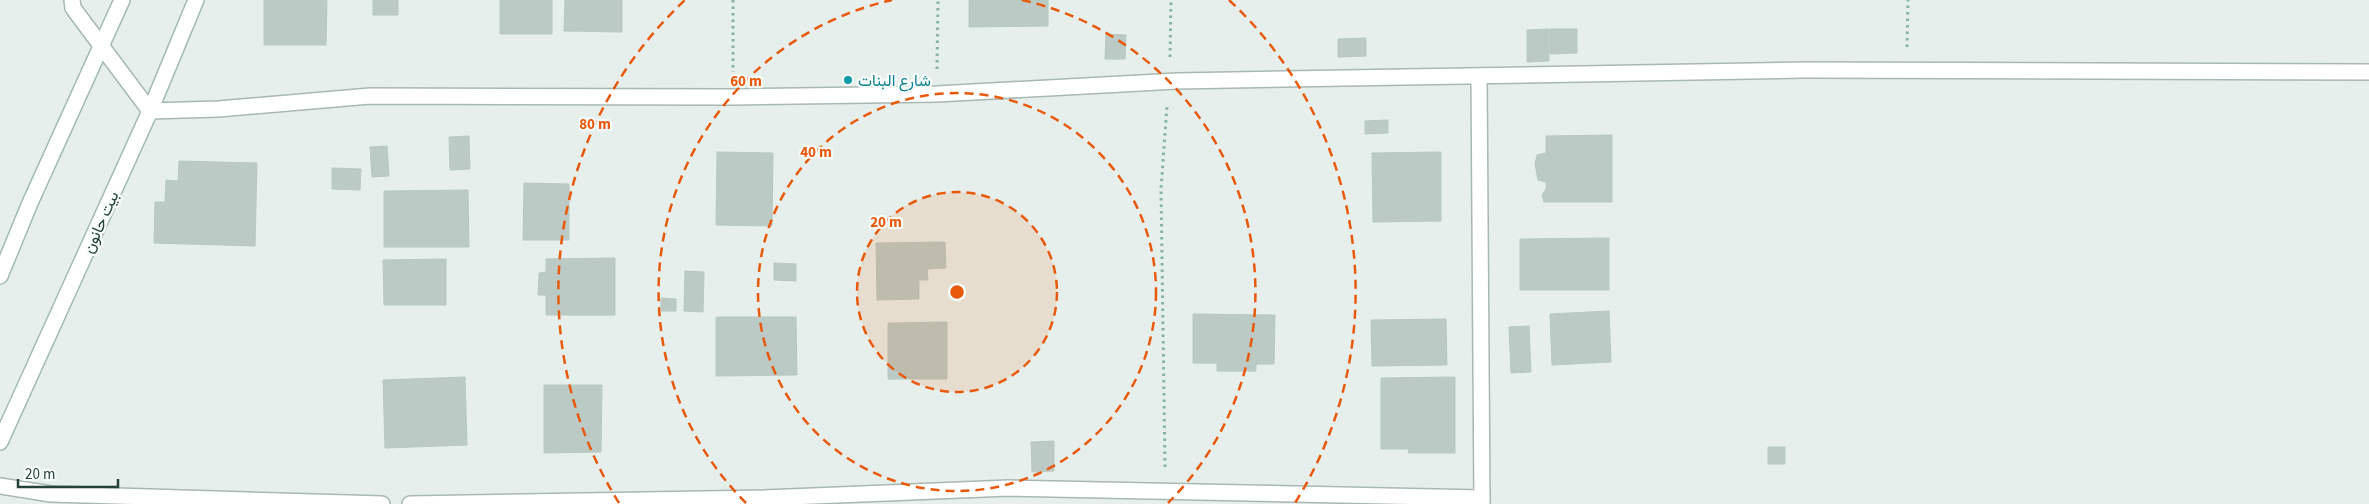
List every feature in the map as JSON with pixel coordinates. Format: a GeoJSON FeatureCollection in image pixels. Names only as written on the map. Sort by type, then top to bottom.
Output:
{"type":"FeatureCollection","features":[{"type":"Feature","properties":{"kind":"street"},"geometry":{"type":"LineString","coordinates":[[72,0],[72,8],[150,111],[218,109],[370,96],[733,97],[937,94],[1169,82],[1804,70],[2369,72]]}},
{"type":"Feature","properties":{"kind":"street"},"geometry":{"type":"LineString","coordinates":[[0,276],[30,203],[102,48],[122,0]]}},
{"type":"Feature","properties":{"kind":"street","name":"بيت حانون"},"geometry":{"type":"LineString","coordinates":[[0,442],[150,111],[196,0]]}},
{"type":"Feature","properties":{"kind":"street"},"geometry":{"type":"LineString","coordinates":[[410,504],[764,498],[1009,488],[1482,501],[1479,76]]}},
{"type":"Feature","properties":{"kind":"street"},"geometry":{"type":"LineString","coordinates":[[0,486],[51,494],[382,504]]}},
{"type":"Feature","properties":{"kind":"path"},"geometry":{"type":"LineString","coordinates":[[733,0],[733,97]]}},
{"type":"Feature","properties":{"kind":"path"},"geometry":{"type":"LineString","coordinates":[[937,94],[938,0]]}},
{"type":"Feature","properties":{"kind":"path"},"geometry":{"type":"LineString","coordinates":[[1165,491],[1161,189],[1169,82],[1171,0]]}},
{"type":"Feature","properties":{"kind":"path"},"geometry":{"type":"LineString","coordinates":[[1906,71],[1908,0]]}},
{"type":"Feature","properties":{"kind":"building"},"geometry":{"type":"Polygon","coordinates":[[[264,0],[327,0],[326,45],[264,45],[264,0]]]}},
{"type":"Feature","properties":{"kind":"building"},"geometry":{"type":"Polygon","coordinates":[[[373,0],[398,0],[398,15],[373,15],[373,0]]]}},
{"type":"Feature","properties":{"kind":"building"},"geometry":{"type":"Polygon","coordinates":[[[500,0],[552,0],[552,34],[500,34],[500,0]]]}},
{"type":"Feature","properties":{"kind":"building"},"geometry":{"type":"Polygon","coordinates":[[[565,0],[622,0],[622,32],[564,31],[565,0]]]}},
{"type":"Feature","properties":{"kind":"building"},"geometry":{"type":"Polygon","coordinates":[[[969,0],[1048,0],[1048,26],[969,27],[969,0]]]}},
{"type":"Feature","properties":{"kind":"building"},"geometry":{"type":"Polygon","coordinates":[[[1549,29],[1549,61],[1527,62],[1527,30],[1549,29]]]}},
{"type":"Feature","properties":{"kind":"building"},"geometry":{"type":"Polygon","coordinates":[[[1550,29],[1577,29],[1577,53],[1550,54],[1550,29]]]}},
{"type":"Feature","properties":{"kind":"building"},"geometry":{"type":"Polygon","coordinates":[[[1106,34],[1126,35],[1125,59],[1105,59],[1106,34]]]}},
{"type":"Feature","properties":{"kind":"building"},"geometry":{"type":"Polygon","coordinates":[[[1366,38],[1366,56],[1338,57],[1338,39],[1366,38]]]}},
{"type":"Feature","properties":{"kind":"building"},"geometry":{"type":"Polygon","coordinates":[[[1388,120],[1388,133],[1365,134],[1365,121],[1388,120]]]}},
{"type":"Feature","properties":{"kind":"building"},"geometry":{"type":"Polygon","coordinates":[[[1612,135],[1612,202],[1544,202],[1542,195],[1546,189],[1546,182],[1538,180],[1535,164],[1537,155],[1546,153],[1546,136],[1612,135]]]}},
{"type":"Feature","properties":{"kind":"building"},"geometry":{"type":"Polygon","coordinates":[[[469,136],[470,169],[450,170],[449,137],[469,136]]]}},
{"type":"Feature","properties":{"kind":"building"},"geometry":{"type":"Polygon","coordinates":[[[387,146],[389,176],[372,177],[370,147],[387,146]]]}},
{"type":"Feature","properties":{"kind":"building"},"geometry":{"type":"Polygon","coordinates":[[[717,152],[773,153],[772,226],[716,225],[717,152]]]}},
{"type":"Feature","properties":{"kind":"building"},"geometry":{"type":"Polygon","coordinates":[[[1441,152],[1441,221],[1373,222],[1372,153],[1441,152]]]}},
{"type":"Feature","properties":{"kind":"building"},"geometry":{"type":"Polygon","coordinates":[[[179,161],[257,163],[255,246],[154,243],[155,202],[165,202],[166,180],[178,181],[179,161]]]}},
{"type":"Feature","properties":{"kind":"building"},"geometry":{"type":"Polygon","coordinates":[[[332,168],[361,169],[360,190],[332,189],[332,168]]]}},
{"type":"Feature","properties":{"kind":"building"},"geometry":{"type":"Polygon","coordinates":[[[524,183],[569,184],[569,240],[523,240],[524,183]]]}},
{"type":"Feature","properties":{"kind":"building"},"geometry":{"type":"Polygon","coordinates":[[[468,190],[469,247],[384,247],[384,191],[468,190]]]}},
{"type":"Feature","properties":{"kind":"building"},"geometry":{"type":"Polygon","coordinates":[[[1609,238],[1609,290],[1520,290],[1520,239],[1609,238]]]}},
{"type":"Feature","properties":{"kind":"building"},"geometry":{"type":"Polygon","coordinates":[[[945,242],[946,268],[927,269],[928,280],[919,280],[919,299],[877,300],[876,243],[945,242]]]}},
{"type":"Feature","properties":{"kind":"building"},"geometry":{"type":"Polygon","coordinates":[[[615,258],[615,315],[546,315],[546,295],[538,295],[539,273],[546,272],[546,259],[615,258]]]}},
{"type":"Feature","properties":{"kind":"building"},"geometry":{"type":"Polygon","coordinates":[[[446,259],[446,305],[384,305],[383,260],[446,259]]]}},
{"type":"Feature","properties":{"kind":"building"},"geometry":{"type":"Polygon","coordinates":[[[774,263],[796,264],[796,281],[774,280],[774,263]]]}},
{"type":"Feature","properties":{"kind":"building"},"geometry":{"type":"Polygon","coordinates":[[[685,271],[704,272],[703,312],[684,311],[685,271]]]}},
{"type":"Feature","properties":{"kind":"building"},"geometry":{"type":"Polygon","coordinates":[[[661,298],[676,299],[676,311],[661,311],[661,298]]]}},
{"type":"Feature","properties":{"kind":"building"},"geometry":{"type":"Polygon","coordinates":[[[1609,311],[1611,362],[1552,365],[1550,314],[1609,311]]]}},
{"type":"Feature","properties":{"kind":"building"},"geometry":{"type":"Polygon","coordinates":[[[1193,314],[1275,315],[1274,364],[1256,364],[1256,371],[1217,371],[1217,363],[1193,363],[1193,314]]]}},
{"type":"Feature","properties":{"kind":"building"},"geometry":{"type":"Polygon","coordinates":[[[716,317],[796,317],[797,375],[716,376],[716,317]]]}},
{"type":"Feature","properties":{"kind":"building"},"geometry":{"type":"Polygon","coordinates":[[[1446,319],[1447,365],[1372,366],[1371,320],[1446,319]]]}},
{"type":"Feature","properties":{"kind":"building"},"geometry":{"type":"Polygon","coordinates":[[[947,322],[947,379],[888,379],[888,323],[947,322]]]}},
{"type":"Feature","properties":{"kind":"building"},"geometry":{"type":"Polygon","coordinates":[[[1529,326],[1531,372],[1511,373],[1509,327],[1529,326]]]}},
{"type":"Feature","properties":{"kind":"building"},"geometry":{"type":"Polygon","coordinates":[[[465,377],[467,445],[385,448],[383,380],[465,377]]]}},
{"type":"Feature","properties":{"kind":"building"},"geometry":{"type":"Polygon","coordinates":[[[1455,377],[1455,453],[1408,453],[1409,449],[1381,449],[1381,378],[1455,377]]]}},
{"type":"Feature","properties":{"kind":"building"},"geometry":{"type":"Polygon","coordinates":[[[544,385],[602,385],[601,452],[544,453],[544,385]]]}},
{"type":"Feature","properties":{"kind":"building"},"geometry":{"type":"Polygon","coordinates":[[[1054,441],[1054,471],[1032,472],[1031,442],[1054,441]]]}},
{"type":"Feature","properties":{"kind":"building"},"geometry":{"type":"Polygon","coordinates":[[[1768,447],[1785,447],[1785,464],[1768,464],[1768,447]]]}},
{"type":"Feature","properties":{"kind":"place","name":"شارع البنات"},"geometry":{"type":"Point","coordinates":[848,80]}}]}
